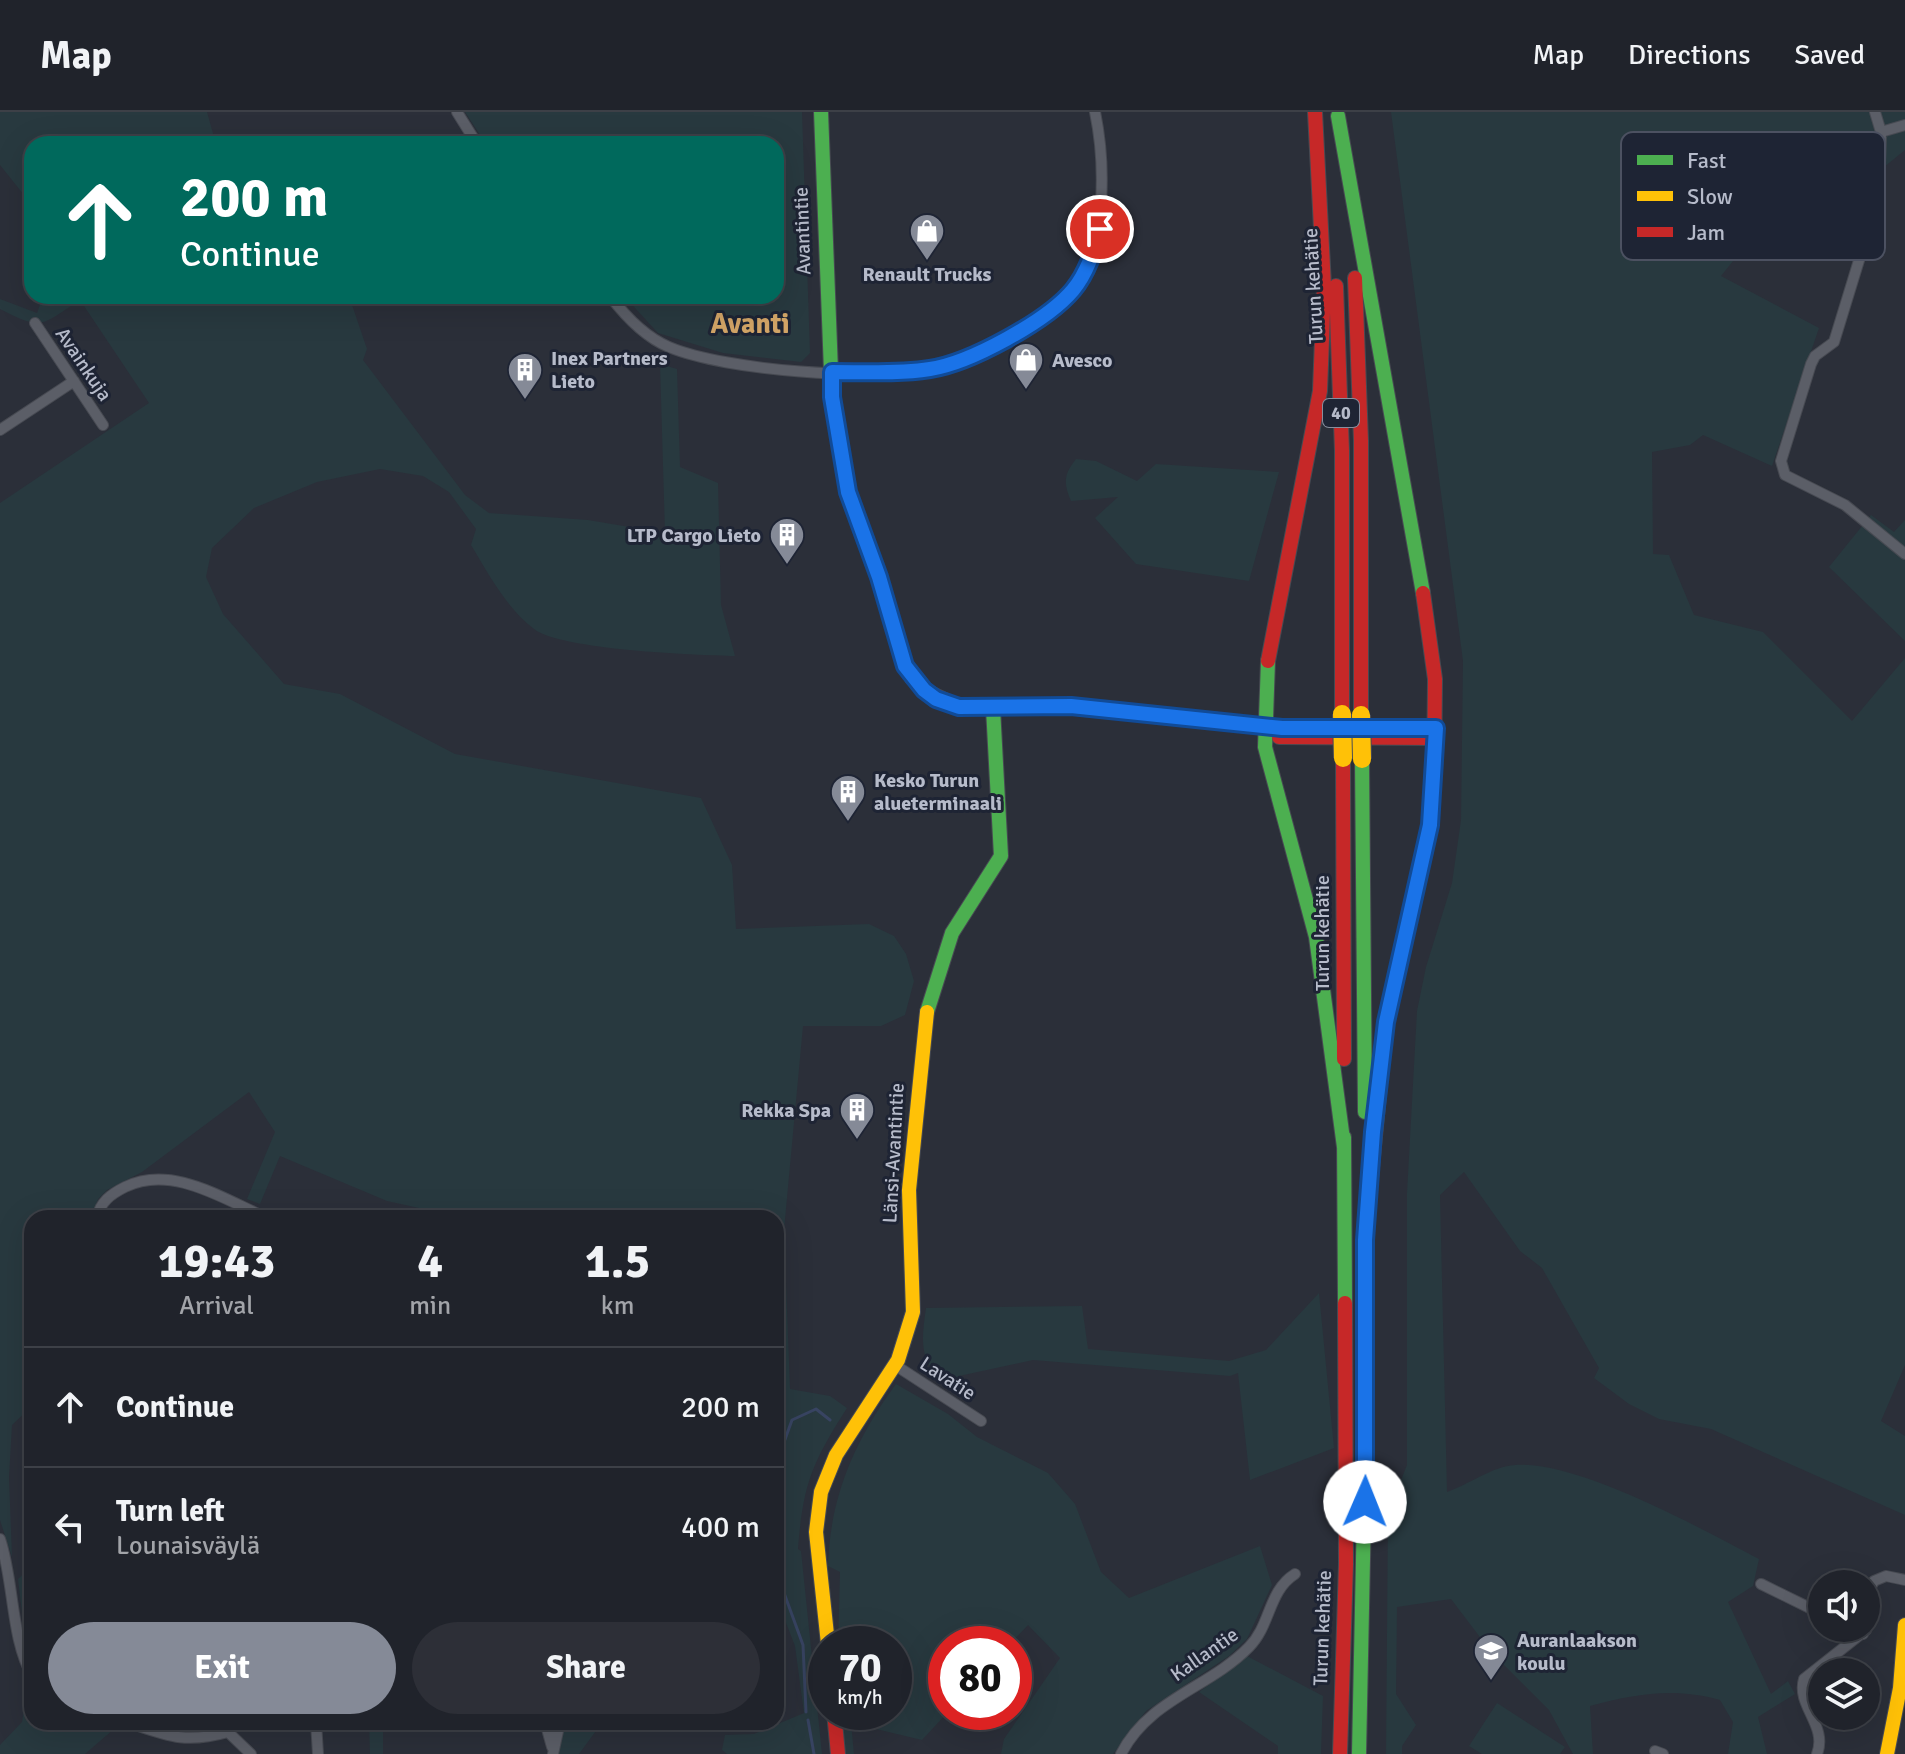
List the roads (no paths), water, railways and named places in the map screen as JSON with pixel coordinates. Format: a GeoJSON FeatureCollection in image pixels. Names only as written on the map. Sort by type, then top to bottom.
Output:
{"type":"FeatureCollection","features":[{"type":"Feature","properties":{"kind":"main road","name":"Avantintie"},"geometry":{"type":"LineString","coordinates":[[821,112],[832,397],[848,492],[879,577],[905,666],[924,690],[936,699],[959,707],[1071,706],[1212,720],[1264,731],[1436,733]]}},
{"type":"Feature","properties":{"kind":"main road","name":"Turun kehätie"},"geometry":{"type":"LineString","coordinates":[[1316,112],[1332,220],[1352,715]]}},
{"type":"Feature","properties":{"kind":"main road"},"geometry":{"type":"LineString","coordinates":[[1316,112],[1325,281],[1322,368],[1299,508],[1269,637],[1264,731],[1268,761],[1297,858],[1319,953],[1344,1147]]}},
{"type":"Feature","properties":{"kind":"main road","name":"Turun kehätie"},"geometry":{"type":"LineString","coordinates":[[1338,114],[1358,344],[1344,1147],[1346,1564],[1338,1754]]}},
{"type":"Feature","properties":{"kind":"main road"},"geometry":{"type":"LineString","coordinates":[[1338,114],[1432,641],[1436,733],[1430,825],[1382,1047],[1365,1240]]}},
{"type":"Feature","properties":{"kind":"main road","name":"Länsi-Avantintie"},"geometry":{"type":"LineString","coordinates":[[826,1626],[816,1546],[821,1492],[836,1455],[895,1365],[908,1335],[914,1300],[909,1190],[925,1017],[952,933],[992,873],[1002,848],[993,708]]}},
{"type":"Feature","properties":{"kind":"main road","name":"Turun kehätie"},"geometry":{"type":"LineString","coordinates":[[1352,759],[1367,1365],[1359,1754]]}},
{"type":"Feature","properties":{"kind":"main road"},"geometry":{"type":"LineString","coordinates":[[1887,1754],[1899,1697],[1905,1625]]}},
{"type":"Feature","properties":{"kind":"main road"},"geometry":{"type":"LineString","coordinates":[[836,1730],[838,1754]]}},
{"type":"Feature","properties":{"kind":"street"},"geometry":{"type":"LineString","coordinates":[[457,112],[472,136]]}},
{"type":"Feature","properties":{"kind":"street"},"geometry":{"type":"LineString","coordinates":[[618,304],[644,332],[670,348],[738,364],[832,372],[915,371],[952,364],[1059,305],[1089,264],[1100,229],[1095,112]]}},
{"type":"Feature","properties":{"kind":"street"},"geometry":{"type":"LineString","coordinates":[[1875,112],[1881,132],[1905,125]]}},
{"type":"Feature","properties":{"kind":"street"},"geometry":{"type":"LineString","coordinates":[[1859,260],[1834,342],[1815,356],[1811,364],[1781,470],[1845,505],[1905,554]]}},
{"type":"Feature","properties":{"kind":"street","name":"Avainkuja"},"geometry":{"type":"LineString","coordinates":[[35,323],[103,425]]}},
{"type":"Feature","properties":{"kind":"street"},"geometry":{"type":"LineString","coordinates":[[0,430],[74,381]]}},
{"type":"Feature","properties":{"kind":"street"},"geometry":{"type":"LineString","coordinates":[[101,1210],[109,1196],[131,1184],[146,1178],[168,1177],[248,1210]]}},
{"type":"Feature","properties":{"kind":"street","name":"Lavatie"},"geometry":{"type":"LineString","coordinates":[[895,1365],[981,1421]]}},
{"type":"Feature","properties":{"kind":"street"},"geometry":{"type":"LineString","coordinates":[[0,1539],[13,1586],[24,1656]]}},
{"type":"Feature","properties":{"kind":"street","name":"Kallantie"},"geometry":{"type":"LineString","coordinates":[[1121,1754],[1138,1726],[1157,1708],[1251,1646],[1282,1582],[1295,1574]]}},
{"type":"Feature","properties":{"kind":"street"},"geometry":{"type":"LineString","coordinates":[[1880,1578],[1905,1580]]}},
{"type":"Feature","properties":{"kind":"street"},"geometry":{"type":"LineString","coordinates":[[1761,1584],[1808,1607]]}},
{"type":"Feature","properties":{"kind":"street"},"geometry":{"type":"LineString","coordinates":[[1817,1754],[1821,1737],[1803,1692],[1804,1679],[1853,1642]]}},
{"type":"Feature","properties":{"kind":"street"},"geometry":{"type":"LineString","coordinates":[[149,1730],[177,1740],[200,1740],[220,1730]]}},
{"type":"Feature","properties":{"kind":"street"},"geometry":{"type":"LineString","coordinates":[[229,1730],[251,1754]]}},
{"type":"Feature","properties":{"kind":"street"},"geometry":{"type":"LineString","coordinates":[[316,1730],[318,1754]]}},
{"type":"Feature","properties":{"kind":"street"},"geometry":{"type":"LineString","coordinates":[[547,1730],[553,1754]]}},
{"type":"Feature","properties":{"kind":"street"},"geometry":{"type":"LineString","coordinates":[[553,1754],[558,1730]]}},
{"type":"Feature","properties":{"kind":"waterway"},"geometry":{"type":"LineString","coordinates":[[784,1442],[792,1420],[816,1409],[830,1420]]}},
{"type":"Feature","properties":{"kind":"waterway"},"geometry":{"type":"LineString","coordinates":[[784,1593],[803,1645],[806,1712]]}},
{"type":"Feature","properties":{"kind":"waterway"},"geometry":{"type":"LineString","coordinates":[[810,1730],[814,1754]]}},
{"type":"Feature","properties":{"kind":"place","name":"Renault Trucks"},"geometry":{"type":"Point","coordinates":[927,262]}},
{"type":"Feature","properties":{"kind":"place","name":"Avesco"},"geometry":{"type":"Point","coordinates":[1026,391]}},
{"type":"Feature","properties":{"kind":"place","name":"Inex Partners Lieto"},"geometry":{"type":"Point","coordinates":[525,401]}},
{"type":"Feature","properties":{"kind":"place","name":"LTP Cargo Lieto"},"geometry":{"type":"Point","coordinates":[787,566]}},
{"type":"Feature","properties":{"kind":"place","name":"Kesko Turun alueterminaali"},"geometry":{"type":"Point","coordinates":[848,823]}},
{"type":"Feature","properties":{"kind":"place","name":"Rekka Spa"},"geometry":{"type":"Point","coordinates":[857,1141]}},
{"type":"Feature","properties":{"kind":"place","name":"Auranlaakson koulu"},"geometry":{"type":"Point","coordinates":[1491,1682]}},
{"type":"Feature","properties":{"kind":"district","name":"Avanti"},"geometry":{"type":"Point","coordinates":[750,323]}}]}
